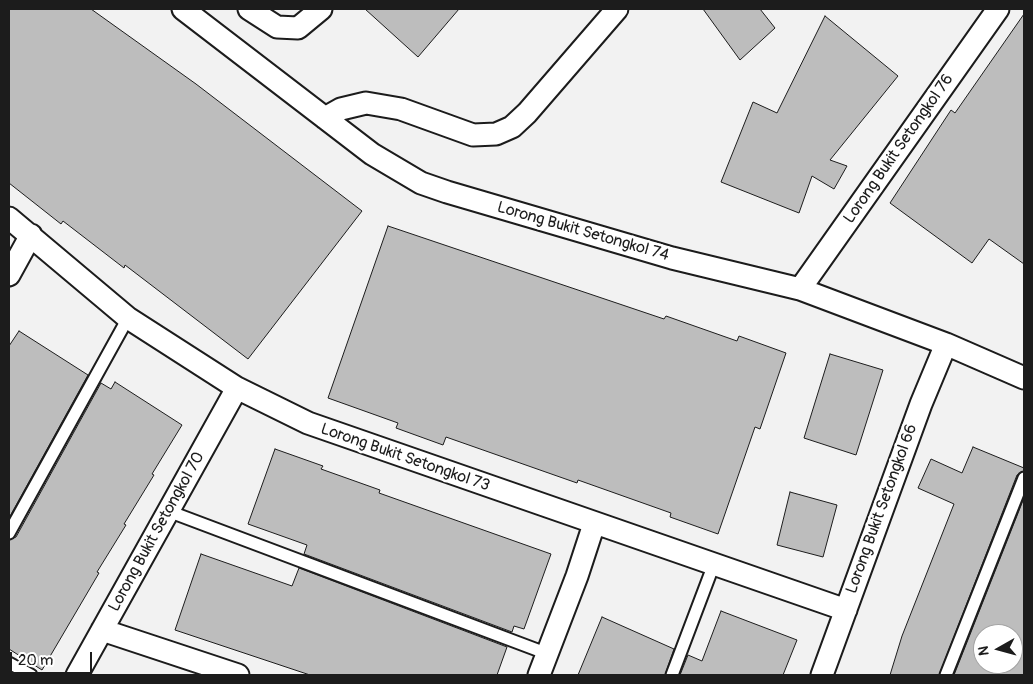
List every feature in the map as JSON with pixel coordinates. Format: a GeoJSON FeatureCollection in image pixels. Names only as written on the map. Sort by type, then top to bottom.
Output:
{"type":"FeatureCollection","features":[{"type":"Feature","properties":{"kind":"street","name":"Lorong Bukit Setongkol 74"},"geometry":{"type":"LineString","coordinates":[[183,9],[372,154],[421,183],[672,258],[800,289],[946,344],[1024,378]]}},
{"type":"Feature","properties":{"kind":"street"},"geometry":{"type":"LineString","coordinates":[[248,9],[277,27],[298,28],[321,9]]}},
{"type":"Feature","properties":{"kind":"street"},"geometry":{"type":"LineString","coordinates":[[325,118],[341,109],[366,104],[401,109],[473,135],[496,134],[512,127],[527,113],[617,9]]}},
{"type":"Feature","properties":{"kind":"street","name":"Lorong Bukit Setongkol 76"},"geometry":{"type":"LineString","coordinates":[[800,289],[998,9]]}},
{"type":"Feature","properties":{"kind":"street","name":"Lorong Bukit Setongkol 73"},"geometry":{"type":"LineString","coordinates":[[9,218],[128,318],[237,388],[308,423],[594,524],[846,610]]}},
{"type":"Feature","properties":{"kind":"street"},"geometry":{"type":"LineString","coordinates":[[9,275],[31,235]]}},
{"type":"Feature","properties":{"kind":"street","name":"Lorong Bukit Setongkol 66"},"geometry":{"type":"LineString","coordinates":[[822,675],[921,404],[946,344]]}},
{"type":"Feature","properties":{"kind":"street","name":"Lorong Bukit Setongkol 70"},"geometry":{"type":"LineString","coordinates":[[77,675],[237,388]]}},
{"type":"Feature","properties":{"kind":"street"},"geometry":{"type":"LineString","coordinates":[[539,675],[578,576],[594,524]]}},
{"type":"Feature","properties":{"kind":"street"},"geometry":{"type":"LineString","coordinates":[[102,630],[238,675]]}},
{"type":"Feature","properties":{"kind":"lane"},"geometry":{"type":"LineString","coordinates":[[9,533],[128,318]]}},
{"type":"Feature","properties":{"kind":"lane"},"geometry":{"type":"LineString","coordinates":[[946,675],[1024,478]]}},
{"type":"Feature","properties":{"kind":"lane"},"geometry":{"type":"LineString","coordinates":[[168,511],[548,654]]}},
{"type":"Feature","properties":{"kind":"lane"},"geometry":{"type":"LineString","coordinates":[[672,675],[714,564]]}},
{"type":"Feature","properties":{"kind":"lane"},"geometry":{"type":"LineString","coordinates":[[9,663],[31,675]]}},
{"type":"Feature","properties":{"kind":"building"},"geometry":{"type":"Polygon","coordinates":[[[9,9],[91,9],[196,84],[362,211],[248,359],[125,265],[124,268],[63,221],[61,224],[9,183],[9,9]]]}},
{"type":"Feature","properties":{"kind":"building"},"geometry":{"type":"Polygon","coordinates":[[[365,9],[459,9],[418,57],[365,9]]]}},
{"type":"Feature","properties":{"kind":"building"},"geometry":{"type":"Polygon","coordinates":[[[703,9],[760,9],[775,28],[740,60],[703,9]]]}},
{"type":"Feature","properties":{"kind":"building"},"geometry":{"type":"Polygon","coordinates":[[[1024,14],[1024,264],[989,239],[972,263],[890,203],[951,110],[955,113],[1024,14]]]}},
{"type":"Feature","properties":{"kind":"building"},"geometry":{"type":"Polygon","coordinates":[[[825,16],[898,76],[830,160],[847,166],[834,189],[812,176],[799,213],[721,182],[753,102],[777,113],[825,16]]]}},
{"type":"Feature","properties":{"kind":"building"},"geometry":{"type":"Polygon","coordinates":[[[388,226],[664,319],[666,316],[737,341],[739,336],[786,353],[760,429],[755,427],[718,534],[670,517],[671,513],[578,480],[577,483],[446,437],[443,445],[396,428],[398,423],[328,398],[388,226]]]}},
{"type":"Feature","properties":{"kind":"building"},"geometry":{"type":"Polygon","coordinates":[[[19,331],[88,375],[9,518],[9,346],[19,331]]]}},
{"type":"Feature","properties":{"kind":"building"},"geometry":{"type":"Polygon","coordinates":[[[830,354],[883,370],[856,455],[804,438],[830,354]]]}},
{"type":"Feature","properties":{"kind":"building"},"geometry":{"type":"Polygon","coordinates":[[[115,382],[182,425],[152,474],[154,475],[124,524],[126,525],[97,572],[99,573],[42,670],[9,649],[9,540],[16,537],[101,383],[111,389],[115,382]]]}},
{"type":"Feature","properties":{"kind":"building"},"geometry":{"type":"Polygon","coordinates":[[[973,447],[1024,468],[1024,471],[1017,475],[939,675],[890,675],[902,636],[954,504],[918,488],[931,459],[962,473],[973,447]]]}},
{"type":"Feature","properties":{"kind":"building"},"geometry":{"type":"Polygon","coordinates":[[[275,449],[323,466],[321,469],[380,490],[379,493],[551,554],[524,629],[514,626],[512,632],[304,554],[307,545],[248,524],[275,449]]]}},
{"type":"Feature","properties":{"kind":"building"},"geometry":{"type":"Polygon","coordinates":[[[790,492],[837,505],[823,557],[777,545],[790,492]]]}},
{"type":"Feature","properties":{"kind":"building"},"geometry":{"type":"Polygon","coordinates":[[[1024,498],[1024,675],[954,675],[973,627],[973,674],[1023,674],[1023,624],[974,624],[1024,498]]]}},
{"type":"Feature","properties":{"kind":"building"},"geometry":{"type":"Polygon","coordinates":[[[201,554],[292,586],[299,568],[507,647],[497,675],[310,675],[175,630],[201,554]]]}},
{"type":"Feature","properties":{"kind":"building"},"geometry":{"type":"Polygon","coordinates":[[[721,611],[797,640],[783,675],[680,675],[688,655],[702,661],[721,611]]]}},
{"type":"Feature","properties":{"kind":"building"},"geometry":{"type":"Polygon","coordinates":[[[602,617],[674,649],[665,675],[578,675],[602,617]]]}}]}
